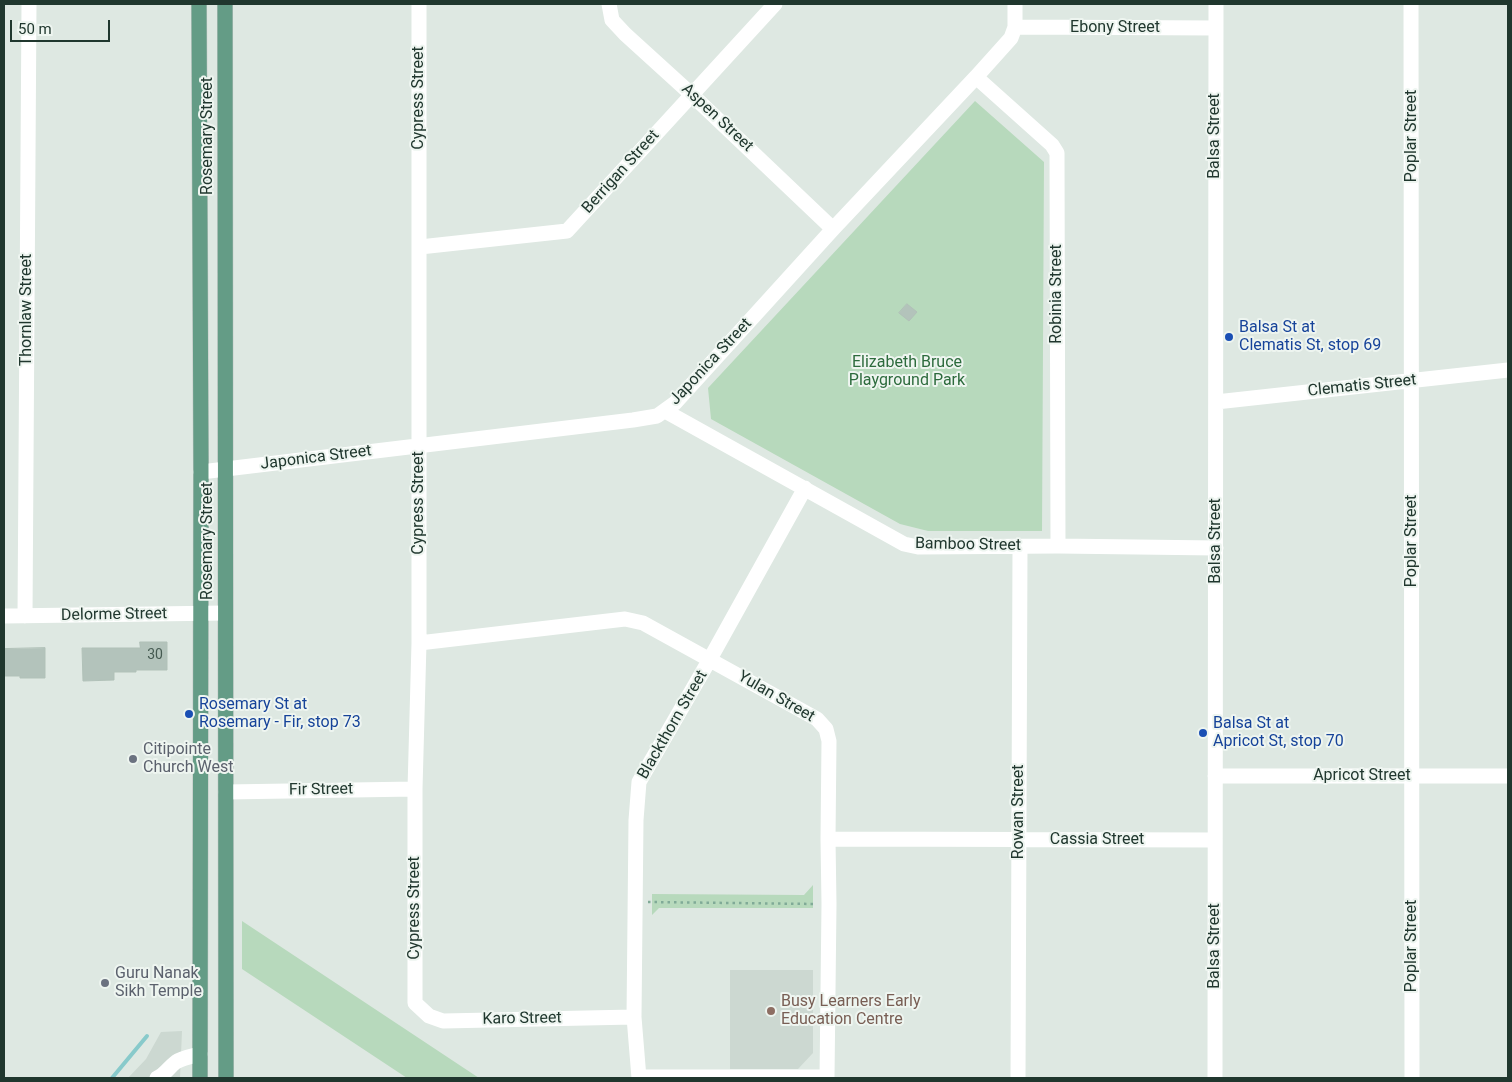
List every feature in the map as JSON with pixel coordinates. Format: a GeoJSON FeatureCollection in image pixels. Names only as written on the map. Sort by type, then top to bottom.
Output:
{"type":"FeatureCollection","features":[{"type":"Feature","properties":{"kind":"main road","name":"Rosemary Street"},"geometry":{"type":"LineString","coordinates":[[199,4],[201,472],[200,1078]]}},
{"type":"Feature","properties":{"kind":"main road","name":"Rosemary Street"},"geometry":{"type":"LineString","coordinates":[[226,4],[226,1078]]}},
{"type":"Feature","properties":{"kind":"main road"},"geometry":{"type":"LineString","coordinates":[[200,934],[225,934]]}},
{"type":"Feature","properties":{"kind":"street","name":"Thornlaw Street"},"geometry":{"type":"LineString","coordinates":[[26,616],[30,4]]}},
{"type":"Feature","properties":{"kind":"street","name":"Cypress Street"},"geometry":{"type":"LineString","coordinates":[[415,1003],[415,788],[419,643],[419,4]]}},
{"type":"Feature","properties":{"kind":"street","name":"Aspen Street"},"geometry":{"type":"LineString","coordinates":[[609,4],[612,20],[625,34],[692,94],[833,229]]}},
{"type":"Feature","properties":{"kind":"street","name":"Berrigan Street"},"geometry":{"type":"LineString","coordinates":[[420,247],[567,232],[775,4]]}},
{"type":"Feature","properties":{"kind":"street"},"geometry":{"type":"LineString","coordinates":[[1015,4],[1015,27]]}},
{"type":"Feature","properties":{"kind":"street","name":"Balsa Street"},"geometry":{"type":"LineString","coordinates":[[1214,1078],[1216,840],[1216,4]]}},
{"type":"Feature","properties":{"kind":"street","name":"Poplar Street"},"geometry":{"type":"LineString","coordinates":[[1411,4],[1412,1078]]}},
{"type":"Feature","properties":{"kind":"street","name":"Japonica Street"},"geometry":{"type":"LineString","coordinates":[[201,472],[657,416],[675,403],[833,229],[976,77],[1010,38],[1015,27]]}},
{"type":"Feature","properties":{"kind":"street","name":"Ebony Street"},"geometry":{"type":"LineString","coordinates":[[1015,27],[1215,28]]}},
{"type":"Feature","properties":{"kind":"street","name":"Robinia Street"},"geometry":{"type":"LineString","coordinates":[[976,77],[1052,145],[1057,153],[1058,546]]}},
{"type":"Feature","properties":{"kind":"street","name":"Clematis Street"},"geometry":{"type":"LineString","coordinates":[[1216,402],[1508,370]]}},
{"type":"Feature","properties":{"kind":"street","name":"Bamboo Street"},"geometry":{"type":"LineString","coordinates":[[666,411],[904,544],[918,547],[1216,548]]}},
{"type":"Feature","properties":{"kind":"street","name":"Blackthorn Street"},"geometry":{"type":"LineString","coordinates":[[639,1078],[634,1017],[636,820],[639,782],[710,660],[805,488]]}},
{"type":"Feature","properties":{"kind":"street","name":"Rowan Street"},"geometry":{"type":"LineString","coordinates":[[1018,1078],[1020,546]]}},
{"type":"Feature","properties":{"kind":"street","name":"Delorme Street"},"geometry":{"type":"LineString","coordinates":[[4,616],[225,613]]}},
{"type":"Feature","properties":{"kind":"street","name":"Yulan Street"},"geometry":{"type":"LineString","coordinates":[[419,643],[625,619],[643,623],[817,719],[826,729],[829,742],[827,1078]]}},
{"type":"Feature","properties":{"kind":"street","name":"Apricot Street"},"geometry":{"type":"LineString","coordinates":[[1215,776],[1508,776]]}},
{"type":"Feature","properties":{"kind":"street","name":"Fir Street"},"geometry":{"type":"LineString","coordinates":[[226,792],[415,788]]}},
{"type":"Feature","properties":{"kind":"street","name":"Cassia Street"},"geometry":{"type":"LineString","coordinates":[[828,839],[1216,840]]}},
{"type":"Feature","properties":{"kind":"street","name":"Karo Street"},"geometry":{"type":"LineString","coordinates":[[415,1003],[429,1016],[444,1020],[634,1017]]}},
{"type":"Feature","properties":{"kind":"street"},"geometry":{"type":"LineString","coordinates":[[160,1078],[178,1061],[200,1054]]}},
{"type":"Feature","properties":{"kind":"street"},"geometry":{"type":"LineString","coordinates":[[639,1078],[827,1078]]}},
{"type":"Feature","properties":{"kind":"path"},"geometry":{"type":"LineString","coordinates":[[635,902],[829,904]]}},
{"type":"Feature","properties":{"kind":"shaded area","name":"Busy Learners Early Education Centre"},"geometry":{"type":"Polygon","coordinates":[[[730,970],[813,970],[813,1053],[798,1069],[730,1069],[730,970]]]}},
{"type":"Feature","properties":{"kind":"shaded area"},"geometry":{"type":"Polygon","coordinates":[[[182,1031],[180,1078],[128,1078],[146,1059],[161,1032],[182,1031]]]}},
{"type":"Feature","properties":{"kind":"green space","name":"Elizabeth Bruce Playground Park"},"geometry":{"type":"Polygon","coordinates":[[[975,101],[1044,162],[1042,531],[928,531],[900,524],[711,419],[708,388],[975,101]]]}},
{"type":"Feature","properties":{"kind":"green space"},"geometry":{"type":"Polygon","coordinates":[[[813,885],[813,908],[659,908],[652,915],[652,894],[804,895],[813,885]]]}},
{"type":"Feature","properties":{"kind":"green space"},"geometry":{"type":"Polygon","coordinates":[[[242,921],[479,1078],[407,1078],[242,969],[242,921]]]}},
{"type":"Feature","properties":{"kind":"building"},"geometry":{"type":"Polygon","coordinates":[[[907,304],[917,312],[909,321],[899,313],[907,304]]]}},
{"type":"Feature","properties":{"kind":"building"},"geometry":{"type":"Polygon","coordinates":[[[140,642],[167,642],[167,670],[114,672],[114,680],[83,681],[82,648],[140,648],[140,642]]]}},
{"type":"Feature","properties":{"kind":"building"},"geometry":{"type":"Polygon","coordinates":[[[45,648],[45,678],[4,676],[4,649],[45,648]]]}},
{"type":"Feature","properties":{"kind":"waterway"},"geometry":{"type":"LineString","coordinates":[[112,1078],[147,1036]]}},
{"type":"Feature","properties":{"kind":"place","name":"Balsa St at Clematis St, stop 69"},"geometry":{"type":"Point","coordinates":[1229,337]}},
{"type":"Feature","properties":{"kind":"place","name":"Rosemary St at Rosemary - Fir, stop 73"},"geometry":{"type":"Point","coordinates":[189,714]}},
{"type":"Feature","properties":{"kind":"place","name":"Balsa St at Apricot St, stop 70"},"geometry":{"type":"Point","coordinates":[1203,733]}},
{"type":"Feature","properties":{"kind":"place","name":"Citipointe Church West"},"geometry":{"type":"Point","coordinates":[133,759]}},
{"type":"Feature","properties":{"kind":"place","name":"Guru Nanak Sikh Temple"},"geometry":{"type":"Point","coordinates":[105,983]}},
{"type":"Feature","properties":{"kind":"place","name":"Busy Learners Early Education Centre"},"geometry":{"type":"Point","coordinates":[771,1011]}}]}
